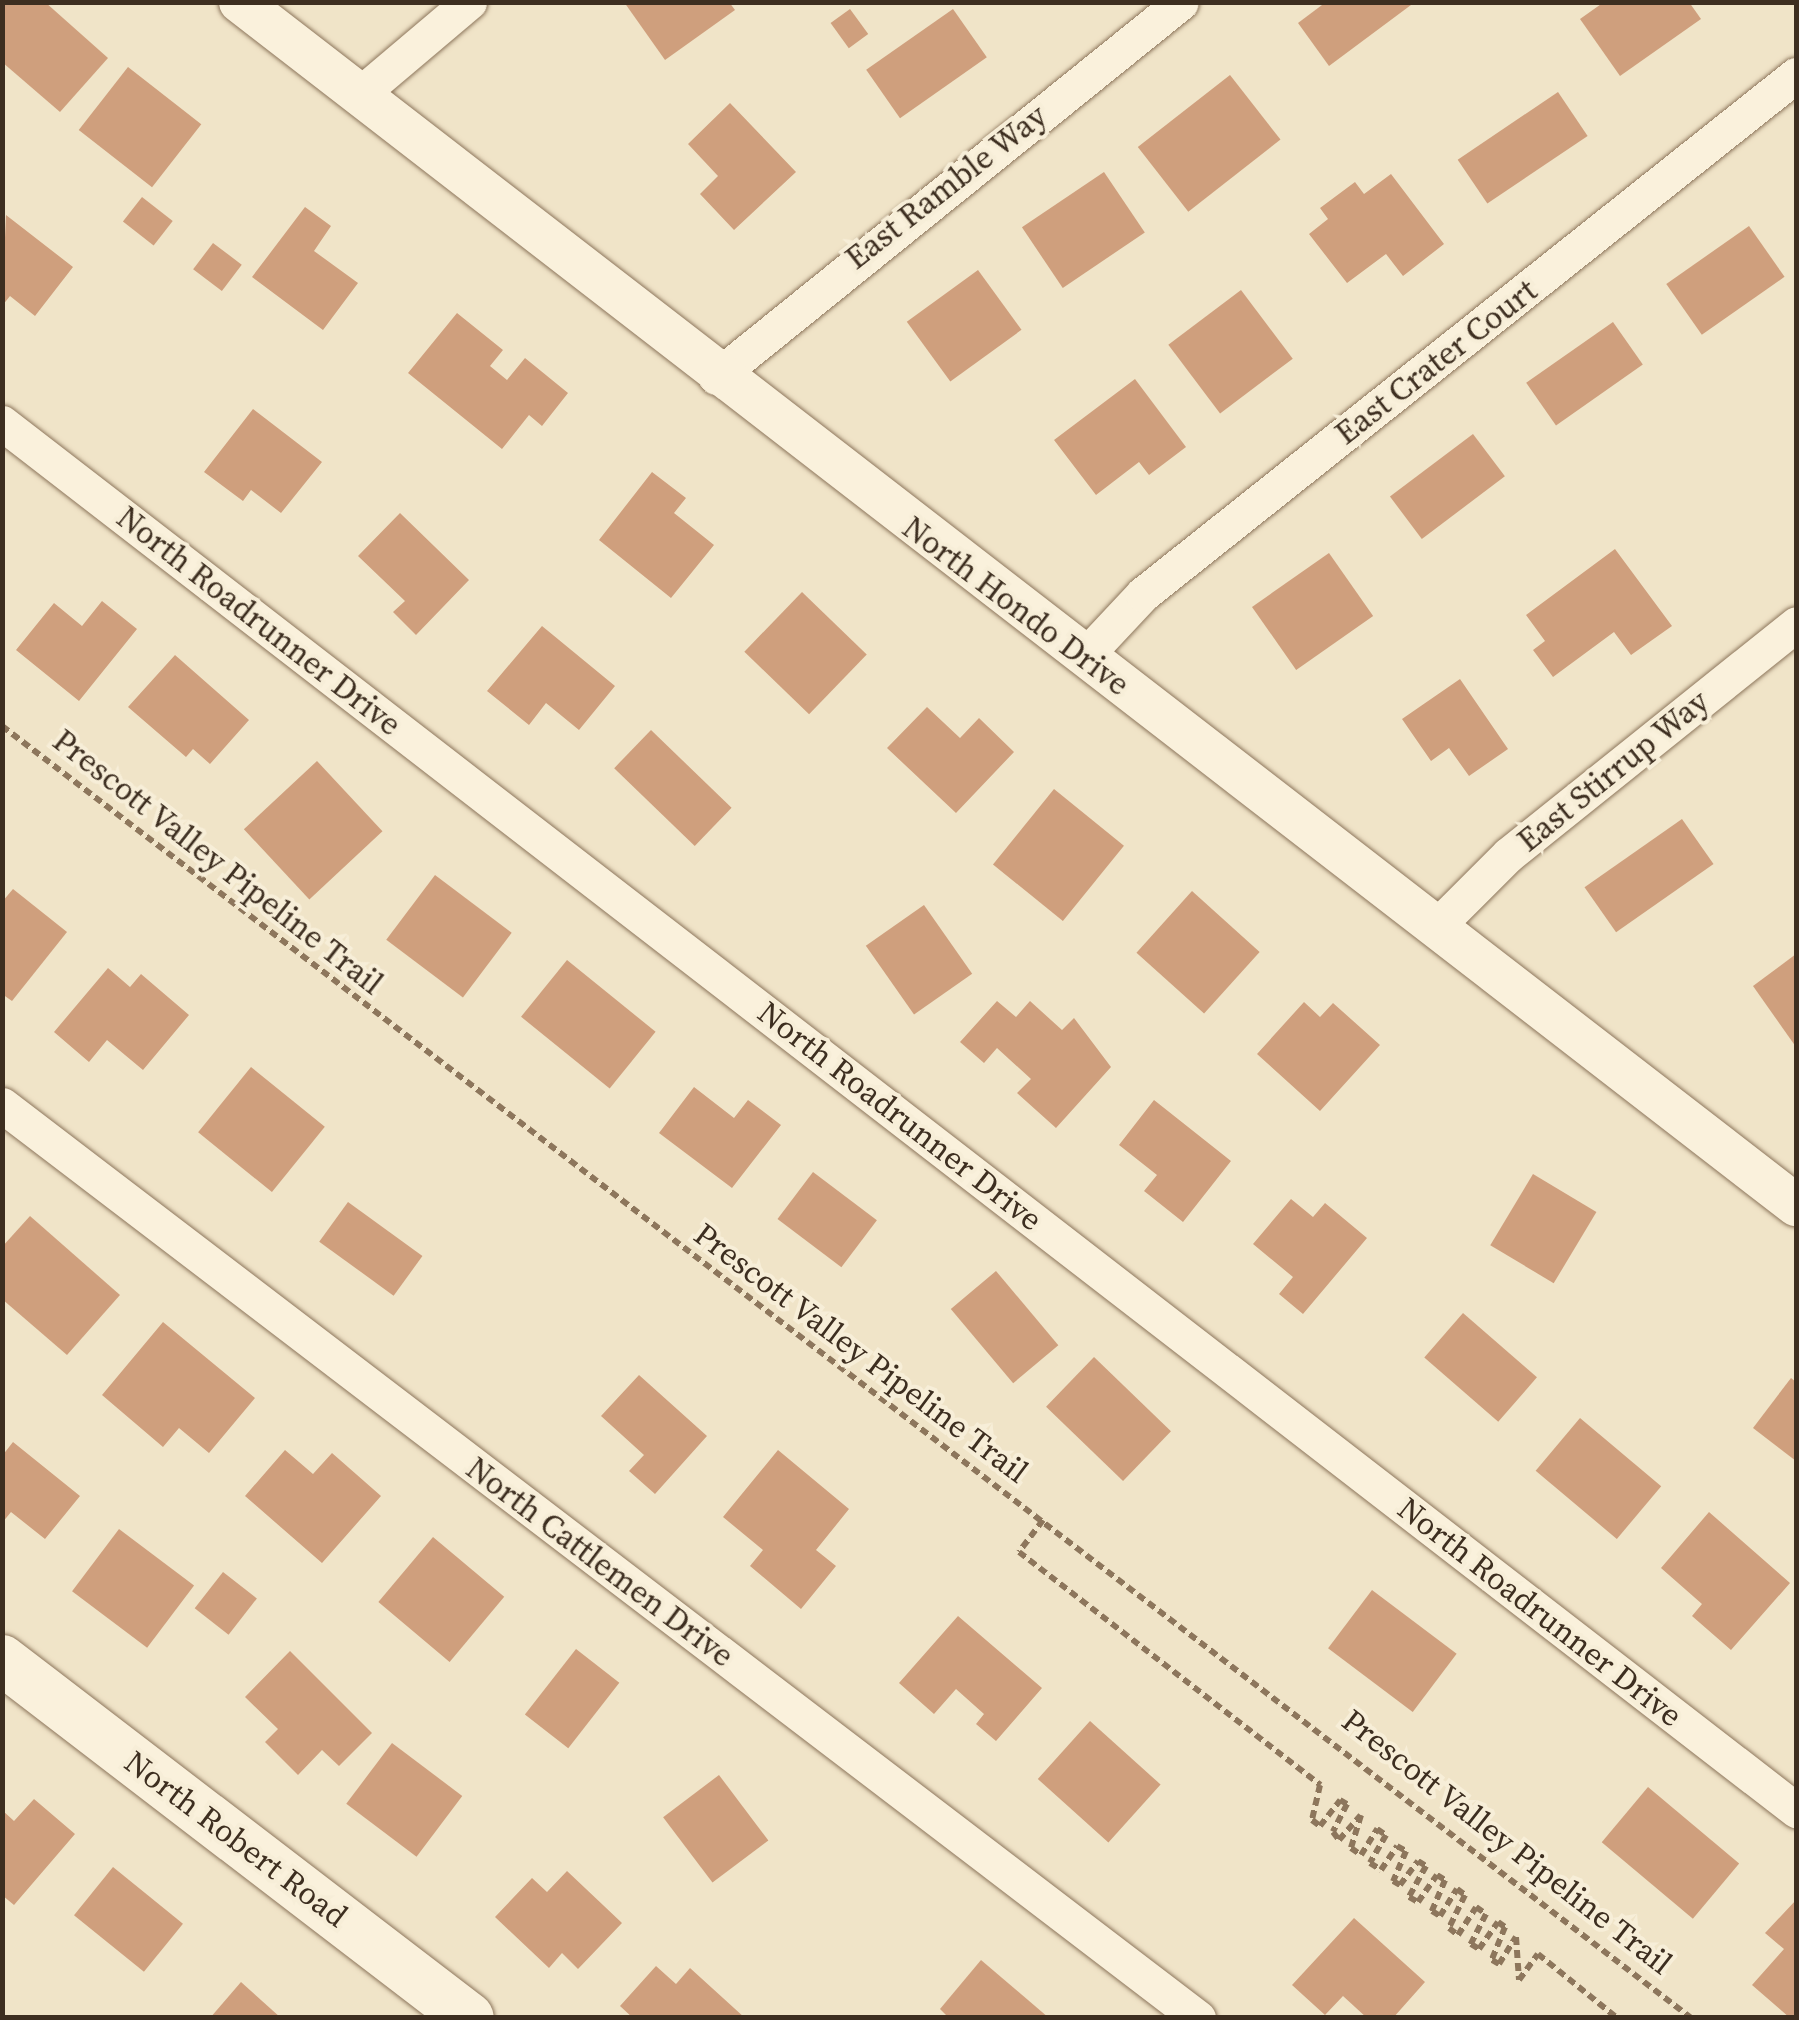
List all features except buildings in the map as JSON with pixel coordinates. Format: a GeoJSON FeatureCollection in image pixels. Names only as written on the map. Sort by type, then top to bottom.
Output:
{"type":"FeatureCollection","features":[{"type":"Feature","properties":{"kind":"main road","name":"North Robert Road"},"geometry":{"type":"LineString","coordinates":[[2,1660],[469,2018]]}},
{"type":"Feature","properties":{"kind":"street","name":"North Hondo Drive"},"geometry":{"type":"LineString","coordinates":[[240,2],[716,377],[1795,1201]]}},
{"type":"Feature","properties":{"kind":"street"},"geometry":{"type":"LineString","coordinates":[[360,94],[469,2]]}},
{"type":"Feature","properties":{"kind":"street","name":"East Ramble Way"},"geometry":{"type":"LineString","coordinates":[[716,377],[1181,2]]}},
{"type":"Feature","properties":{"kind":"street","name":"East Crater Court"},"geometry":{"type":"LineString","coordinates":[[1084,657],[1143,594],[1796,76]]}},
{"type":"Feature","properties":{"kind":"street","name":"North Roadrunner Drive"},"geometry":{"type":"LineString","coordinates":[[2,423],[1796,1810]]}},
{"type":"Feature","properties":{"kind":"street","name":"East Stirrup Way"},"geometry":{"type":"LineString","coordinates":[[1436,927],[1508,855],[1796,624]]}},
{"type":"Feature","properties":{"kind":"street","name":"North Cattlemen Drive"},"geometry":{"type":"LineString","coordinates":[[2,1105],[1198,2018]]}},
{"type":"Feature","properties":{"kind":"path","name":"Prescott Valley Pipeline Trail"},"geometry":{"type":"LineString","coordinates":[[2,726],[1691,2018]]}},
{"type":"Feature","properties":{"kind":"path"},"geometry":{"type":"LineString","coordinates":[[1043,1520],[1019,1552],[1320,1786],[1312,1820],[1320,1826],[1340,1800],[1348,1804],[1333,1832],[1340,1840],[1361,1815],[1350,1848],[1360,1855],[1377,1830],[1386,1835],[1370,1863],[1381,1870],[1397,1846],[1406,1852],[1392,1881],[1400,1885],[1418,1861],[1426,1866],[1409,1897],[1418,1902],[1437,1875],[1445,1880],[1432,1911],[1440,1916],[1457,1890],[1465,1895],[1450,1928],[1458,1935],[1476,1906],[1486,1914],[1471,1944],[1479,1950],[1498,1922],[1505,1928],[1492,1960],[1499,1964],[1516,1937],[1523,1943],[1512,1974],[1519,1980],[1538,1954],[1617,2018]]}}]}
